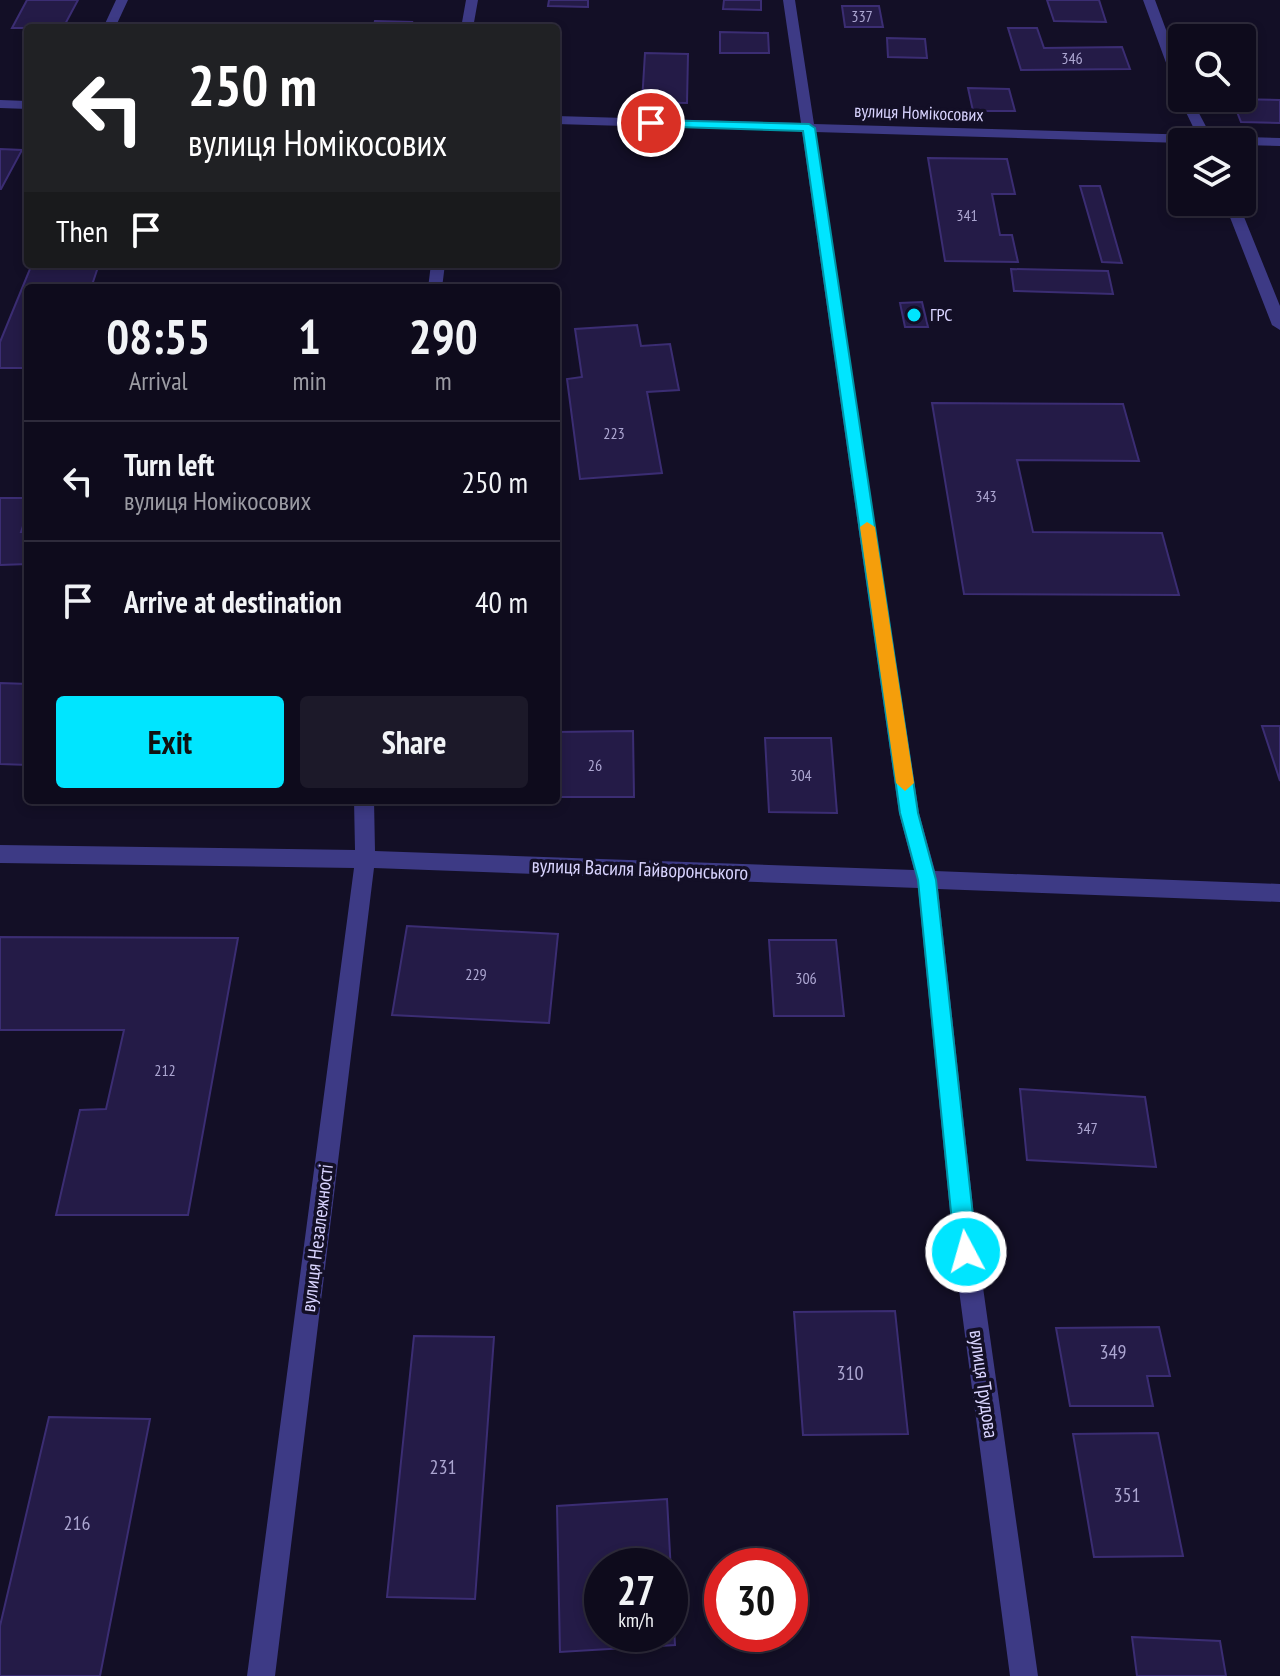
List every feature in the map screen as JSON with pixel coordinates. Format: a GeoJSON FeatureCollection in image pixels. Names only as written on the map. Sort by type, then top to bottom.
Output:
{"type":"FeatureCollection","features":[{"type":"Feature","properties":{"kind":"street"},"geometry":{"type":"LineString","coordinates":[[111,24],[122,0]]}},
{"type":"Feature","properties":{"kind":"street"},"geometry":{"type":"LineString","coordinates":[[468,24],[472,0]]}},
{"type":"Feature","properties":{"kind":"street","name":"вулиця Трудова"},"geometry":{"type":"LineString","coordinates":[[789,0],[909,813],[927,880],[966,1252],[1024,1676]]}},
{"type":"Feature","properties":{"kind":"street"},"geometry":{"type":"LineString","coordinates":[[1149,0],[1168,52]]}},
{"type":"Feature","properties":{"kind":"street"},"geometry":{"type":"LineString","coordinates":[[0,104],[24,105]]}},
{"type":"Feature","properties":{"kind":"street","name":"вулиця Номікосових"},"geometry":{"type":"LineString","coordinates":[[560,120],[1168,140]]}},
{"type":"Feature","properties":{"kind":"street","name":"вулиця Номікосових"},"geometry":{"type":"LineString","coordinates":[[1256,142],[1280,142]]}},
{"type":"Feature","properties":{"kind":"street"},"geometry":{"type":"LineString","coordinates":[[1237,216],[1280,325]]}},
{"type":"Feature","properties":{"kind":"street","name":"вулиця Незалежності"},"geometry":{"type":"LineString","coordinates":[[261,1676],[365,860],[364,804]]}},
{"type":"Feature","properties":{"kind":"street","name":"вулиця Василя Гайворонського"},"geometry":{"type":"LineString","coordinates":[[0,854],[365,860],[1280,893]]}},
{"type":"Feature","properties":{"kind":"building"},"geometry":{"type":"Polygon","coordinates":[[[27,0],[78,0],[65,24],[24,24],[24,28],[12,28],[27,0]]]}},
{"type":"Feature","properties":{"kind":"building"},"geometry":{"type":"Polygon","coordinates":[[[549,0],[588,0],[588,7],[548,6],[549,0]]]}},
{"type":"Feature","properties":{"kind":"building"},"geometry":{"type":"Polygon","coordinates":[[[724,0],[761,0],[761,10],[723,9],[724,0]]]}},
{"type":"Feature","properties":{"kind":"building"},"geometry":{"type":"Polygon","coordinates":[[[1047,0],[1099,0],[1106,22],[1054,21],[1047,0]]]}},
{"type":"Feature","properties":{"kind":"building"},"geometry":{"type":"Polygon","coordinates":[[[842,6],[879,6],[883,27],[845,27],[842,6]]]}},
{"type":"Feature","properties":{"kind":"building"},"geometry":{"type":"Polygon","coordinates":[[[375,21],[412,22],[411,24],[374,24],[375,21]]]}},
{"type":"Feature","properties":{"kind":"building"},"geometry":{"type":"Polygon","coordinates":[[[1008,28],[1037,28],[1044,48],[1122,47],[1130,69],[1021,70],[1008,28]]]}},
{"type":"Feature","properties":{"kind":"building"},"geometry":{"type":"Polygon","coordinates":[[[720,32],[768,33],[769,53],[720,53],[720,32]]]}},
{"type":"Feature","properties":{"kind":"building"},"geometry":{"type":"Polygon","coordinates":[[[887,38],[925,39],[927,58],[888,57],[887,38]]]}},
{"type":"Feature","properties":{"kind":"building"},"geometry":{"type":"Polygon","coordinates":[[[645,53],[688,54],[687,103],[642,102],[645,53]]]}},
{"type":"Feature","properties":{"kind":"building"},"geometry":{"type":"Polygon","coordinates":[[[968,88],[1009,89],[1015,111],[973,111],[968,88]]]}},
{"type":"Feature","properties":{"kind":"building"},"geometry":{"type":"Polygon","coordinates":[[[1256,100],[1280,100],[1280,123],[1241,122],[1237,112],[1256,112],[1256,100]]]}},
{"type":"Feature","properties":{"kind":"building"},"geometry":{"type":"Polygon","coordinates":[[[0,149],[22,150],[1,189],[0,189],[0,149]]]}},
{"type":"Feature","properties":{"kind":"building"},"geometry":{"type":"Polygon","coordinates":[[[928,158],[1007,159],[1015,194],[992,194],[1000,235],[1012,235],[1018,262],[945,261],[928,158]]]}},
{"type":"Feature","properties":{"kind":"building"},"geometry":{"type":"Polygon","coordinates":[[[1080,186],[1100,186],[1122,263],[1102,262],[1080,186]]]}},
{"type":"Feature","properties":{"kind":"building"},"geometry":{"type":"Polygon","coordinates":[[[30,268],[98,268],[92,284],[24,284],[24,368],[0,368],[0,342],[30,268]]]}},
{"type":"Feature","properties":{"kind":"building"},"geometry":{"type":"Polygon","coordinates":[[[1011,269],[1108,271],[1113,294],[1014,291],[1011,269]]]}},
{"type":"Feature","properties":{"kind":"building","name":"ГРС"},"geometry":{"type":"Polygon","coordinates":[[[922,302],[928,327],[905,327],[900,303],[922,302]]]}},
{"type":"Feature","properties":{"kind":"building"},"geometry":{"type":"Polygon","coordinates":[[[637,325],[641,346],[670,344],[679,390],[647,392],[662,473],[580,479],[567,379],[582,377],[575,329],[637,325]]]}},
{"type":"Feature","properties":{"kind":"building"},"geometry":{"type":"Polygon","coordinates":[[[932,403],[1123,404],[1139,461],[1017,460],[1033,532],[1162,533],[1179,595],[964,594],[932,403]]]}},
{"type":"Feature","properties":{"kind":"building"},"geometry":{"type":"Polygon","coordinates":[[[0,498],[24,498],[21,532],[24,532],[24,564],[0,565],[0,498]]]}},
{"type":"Feature","properties":{"kind":"building"},"geometry":{"type":"Polygon","coordinates":[[[0,683],[24,684],[24,765],[0,764],[0,683]]]}},
{"type":"Feature","properties":{"kind":"building"},"geometry":{"type":"Polygon","coordinates":[[[1262,726],[1280,726],[1280,781],[1262,726]]]}},
{"type":"Feature","properties":{"kind":"building"},"geometry":{"type":"Polygon","coordinates":[[[633,731],[634,797],[560,797],[560,732],[633,731]]]}},
{"type":"Feature","properties":{"kind":"building"},"geometry":{"type":"Polygon","coordinates":[[[765,738],[831,738],[837,813],[769,812],[765,738]]]}},
{"type":"Feature","properties":{"kind":"building"},"geometry":{"type":"Polygon","coordinates":[[[407,926],[558,934],[549,1023],[392,1015],[407,926]]]}},
{"type":"Feature","properties":{"kind":"building"},"geometry":{"type":"Polygon","coordinates":[[[0,937],[238,938],[188,1215],[56,1215],[80,1110],[106,1109],[124,1030],[0,1030],[0,937]]]}},
{"type":"Feature","properties":{"kind":"building"},"geometry":{"type":"Polygon","coordinates":[[[769,940],[836,940],[844,1016],[774,1016],[769,940]]]}},
{"type":"Feature","properties":{"kind":"building"},"geometry":{"type":"Polygon","coordinates":[[[1020,1089],[1145,1097],[1156,1167],[1027,1160],[1020,1089]]]}},
{"type":"Feature","properties":{"kind":"building"},"geometry":{"type":"Polygon","coordinates":[[[895,1311],[908,1434],[803,1435],[794,1312],[895,1311]]]}},
{"type":"Feature","properties":{"kind":"building"},"geometry":{"type":"Polygon","coordinates":[[[1159,1327],[1170,1376],[1147,1376],[1153,1406],[1070,1406],[1056,1328],[1159,1327]]]}},
{"type":"Feature","properties":{"kind":"building"},"geometry":{"type":"Polygon","coordinates":[[[414,1336],[494,1337],[475,1599],[387,1597],[414,1336]]]}},
{"type":"Feature","properties":{"kind":"building"},"geometry":{"type":"Polygon","coordinates":[[[49,1417],[150,1419],[100,1676],[0,1676],[0,1626],[49,1417]]]}},
{"type":"Feature","properties":{"kind":"building"},"geometry":{"type":"Polygon","coordinates":[[[1158,1433],[1183,1556],[1094,1557],[1073,1434],[1158,1433]]]}},
{"type":"Feature","properties":{"kind":"building"},"geometry":{"type":"Polygon","coordinates":[[[667,1499],[670,1548],[584,1548],[584,1651],[560,1652],[557,1506],[667,1499]]]}},
{"type":"Feature","properties":{"kind":"building"},"geometry":{"type":"Polygon","coordinates":[[[1132,1637],[1220,1641],[1226,1676],[1137,1676],[1132,1637]]]}},
{"type":"Feature","properties":{"kind":"slow traffic"},"geometry":{"type":"LineString","coordinates":[[867,527],[905,783]]}},
{"type":"Feature","properties":{"kind":"place","name":"ГРС"},"geometry":{"type":"Point","coordinates":[914,315]}},
{"type":"Feature","properties":{"kind":"route"},"geometry":{"type":"LineString","coordinates":[[651,123],[809,128],[909,813],[927,880],[966,1252]]}}]}
